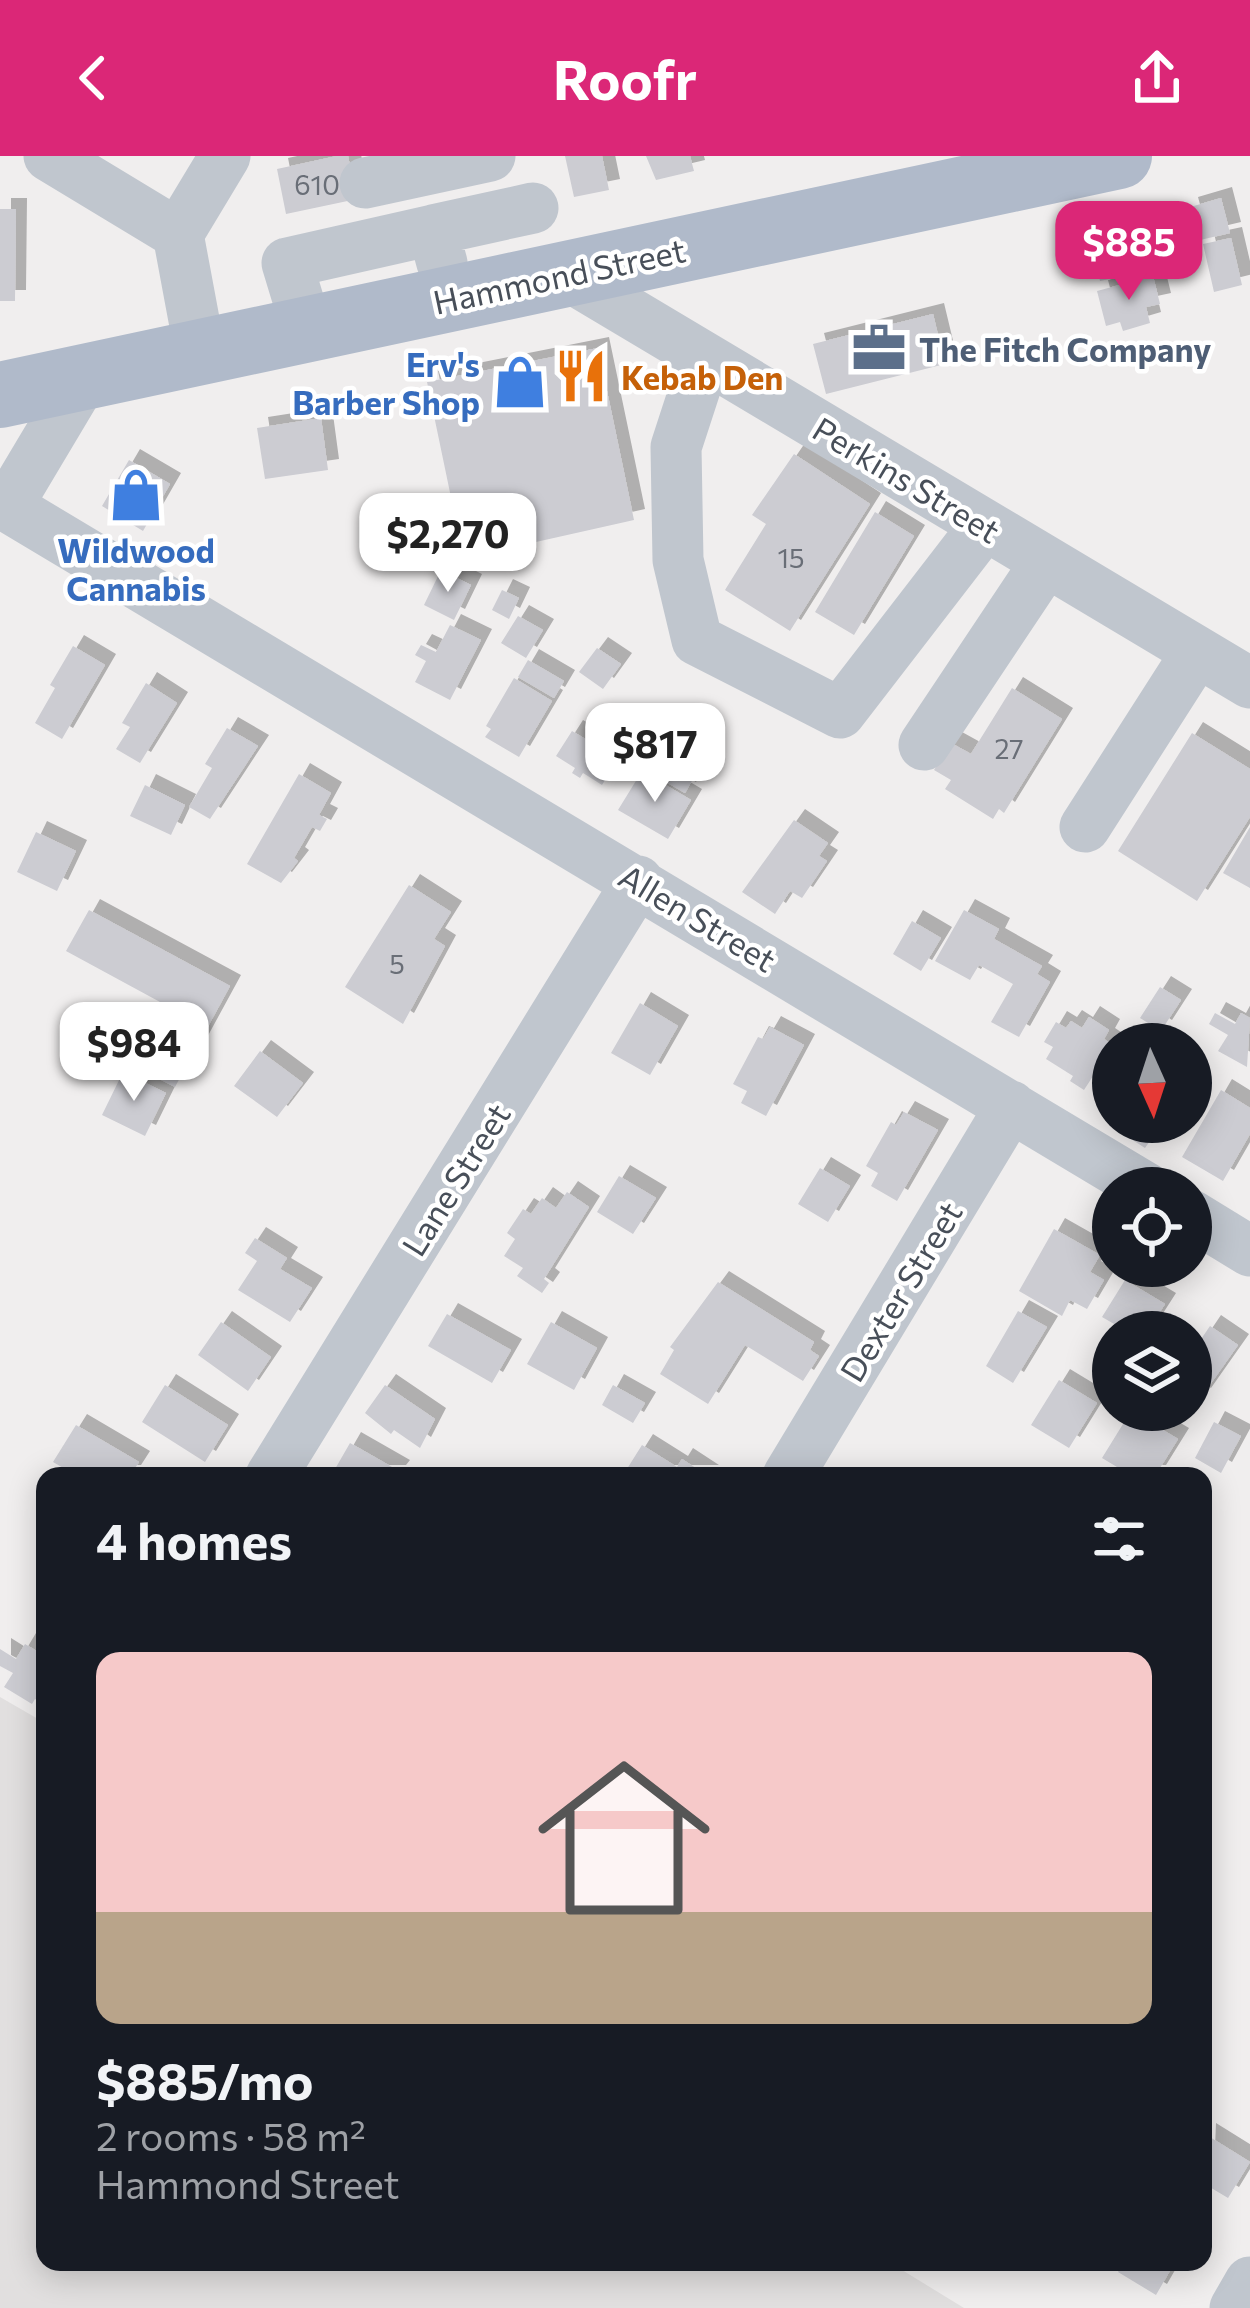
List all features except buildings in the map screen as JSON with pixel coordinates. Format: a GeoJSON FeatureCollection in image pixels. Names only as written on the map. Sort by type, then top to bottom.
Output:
{"type":"FeatureCollection","features":[{"type":"Feature","properties":{"kind":"main road","name":"Hammond Street"},"geometry":{"type":"LineString","coordinates":[[0,395],[1119,156]]}},
{"type":"Feature","properties":{"kind":"street"},"geometry":{"type":"LineString","coordinates":[[49,156],[178,234]]}},
{"type":"Feature","properties":{"kind":"street"},"geometry":{"type":"LineString","coordinates":[[200,352],[178,234],[225,156]]}},
{"type":"Feature","properties":{"kind":"street"},"geometry":{"type":"LineString","coordinates":[[364,184],[490,156]]}},
{"type":"Feature","properties":{"kind":"street"},"geometry":{"type":"LineString","coordinates":[[520,156],[557,276]]}},
{"type":"Feature","properties":{"kind":"street"},"geometry":{"type":"LineString","coordinates":[[308,329],[287,262],[533,208]]}},
{"type":"Feature","properties":{"kind":"street"},"geometry":{"type":"LineString","coordinates":[[433,230],[451,298]]}},
{"type":"Feature","properties":{"kind":"street","name":"Perkins Street"},"geometry":{"type":"LineString","coordinates":[[557,276],[705,358],[1250,683]]}},
{"type":"Feature","properties":{"kind":"street"},"geometry":{"type":"LineString","coordinates":[[705,358],[676,447],[678,560],[697,640],[840,713],[985,525]]}},
{"type":"Feature","properties":{"kind":"street"},"geometry":{"type":"LineString","coordinates":[[4,503],[85,376]]}},
{"type":"Feature","properties":{"kind":"street","name":"Allen Street"},"geometry":{"type":"LineString","coordinates":[[4,503],[1111,1167]]}},
{"type":"Feature","properties":{"kind":"street"},"geometry":{"type":"LineString","coordinates":[[924,745],[1046,562]]}},
{"type":"Feature","properties":{"kind":"street"},"geometry":{"type":"LineString","coordinates":[[1085,826],[1197,652]]}},
{"type":"Feature","properties":{"kind":"street","name":"Lane Street"},"geometry":{"type":"LineString","coordinates":[[278,1467],[638,881]]}},
{"type":"Feature","properties":{"kind":"street","name":"Dexter Street"},"geometry":{"type":"LineString","coordinates":[[793,1467],[1011,1106]]}},
{"type":"Feature","properties":{"kind":"street"},"geometry":{"type":"LineString","coordinates":[[1212,1229],[1250,1252]]}},
{"type":"Feature","properties":{"kind":"street"},"geometry":{"type":"LineString","coordinates":[[1234,2308],[1250,2282]]}},
{"type":"Feature","properties":{"kind":"shaded area"},"geometry":{"type":"Polygon","coordinates":[[[0,1697],[36,1718],[36,2271],[904,2271],[964,2308],[0,2308],[0,1697]]]}},
{"type":"Feature","properties":{"kind":"place","name":"The Fitch Company"},"geometry":{"type":"Point","coordinates":[879,348]}},
{"type":"Feature","properties":{"kind":"place","name":"Kebab Den"},"geometry":{"type":"Point","coordinates":[581,376]}},
{"type":"Feature","properties":{"kind":"place","name":"Erv's Barber Shop"},"geometry":{"type":"Point","coordinates":[520,382]}},
{"type":"Feature","properties":{"kind":"place","name":"Wildwood Cannabis"},"geometry":{"type":"Point","coordinates":[136,495]}}]}
